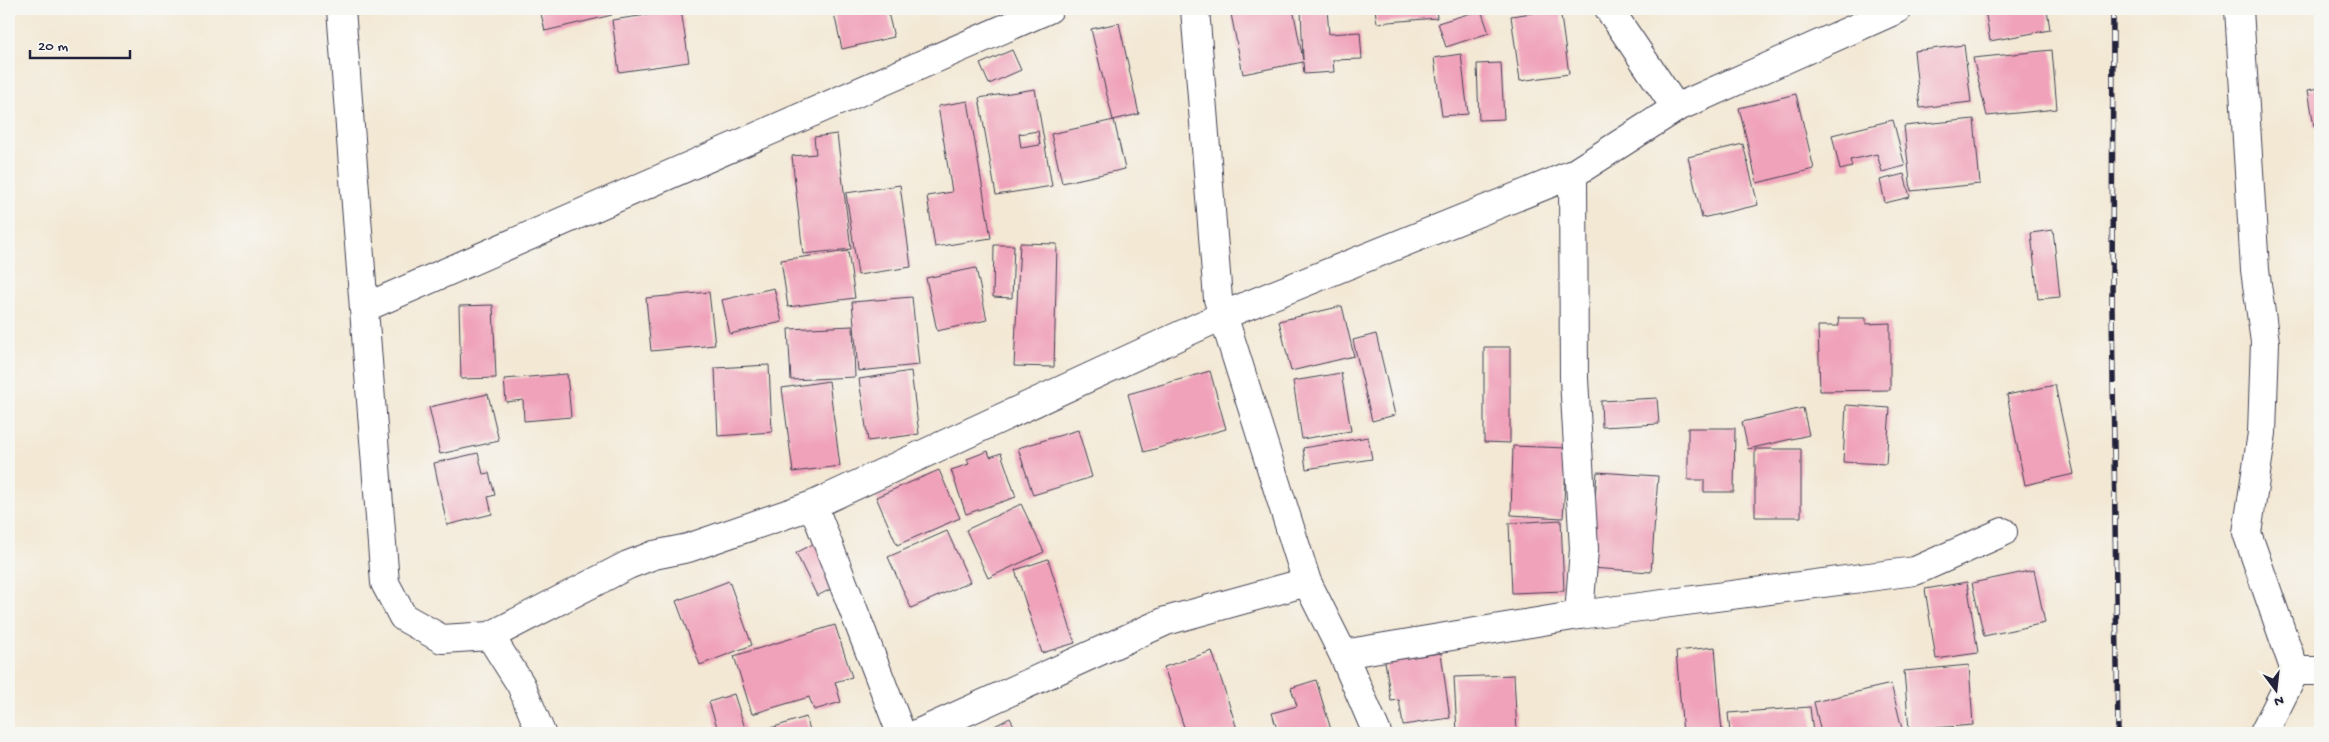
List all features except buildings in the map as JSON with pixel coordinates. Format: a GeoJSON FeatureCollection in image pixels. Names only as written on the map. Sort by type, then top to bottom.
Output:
{"type":"FeatureCollection","features":[{"type":"Feature","properties":{"kind":"street"},"geometry":{"type":"LineString","coordinates":[[341,9],[385,583],[403,617],[442,639],[490,636],[628,565],[654,555],[688,548],[813,505],[1224,315],[1574,174],[1676,108],[1898,9]]}},
{"type":"Feature","properties":{"kind":"street"},"geometry":{"type":"LineString","coordinates":[[364,308],[1049,9]]}},
{"type":"Feature","properties":{"kind":"street"},"geometry":{"type":"LineString","coordinates":[[1195,9],[1218,299],[1307,582],[1343,654],[1377,733]]}},
{"type":"Feature","properties":{"kind":"street"},"geometry":{"type":"LineString","coordinates":[[1609,9],[1676,108]]}},
{"type":"Feature","properties":{"kind":"street"},"geometry":{"type":"LineString","coordinates":[[2239,9],[2255,270],[2266,342],[2262,433],[2247,533],[2308,671],[2264,733]]}},
{"type":"Feature","properties":{"kind":"street"},"geometry":{"type":"LineString","coordinates":[[1574,174],[1574,379],[1584,549],[1579,615]]}},
{"type":"Feature","properties":{"kind":"street"},"geometry":{"type":"LineString","coordinates":[[813,505],[902,733]]}},
{"type":"Feature","properties":{"kind":"street"},"geometry":{"type":"LineString","coordinates":[[1343,654],[1579,615],[1915,571],[2003,532]]}},
{"type":"Feature","properties":{"kind":"street"},"geometry":{"type":"LineString","coordinates":[[919,733],[1166,621],[1307,582]]}},
{"type":"Feature","properties":{"kind":"street"},"geometry":{"type":"LineString","coordinates":[[490,636],[521,685],[541,733]]}},
{"type":"Feature","properties":{"kind":"railway"},"geometry":{"type":"LineString","coordinates":[[2113,9],[2112,307],[2118,733]]}}]}
